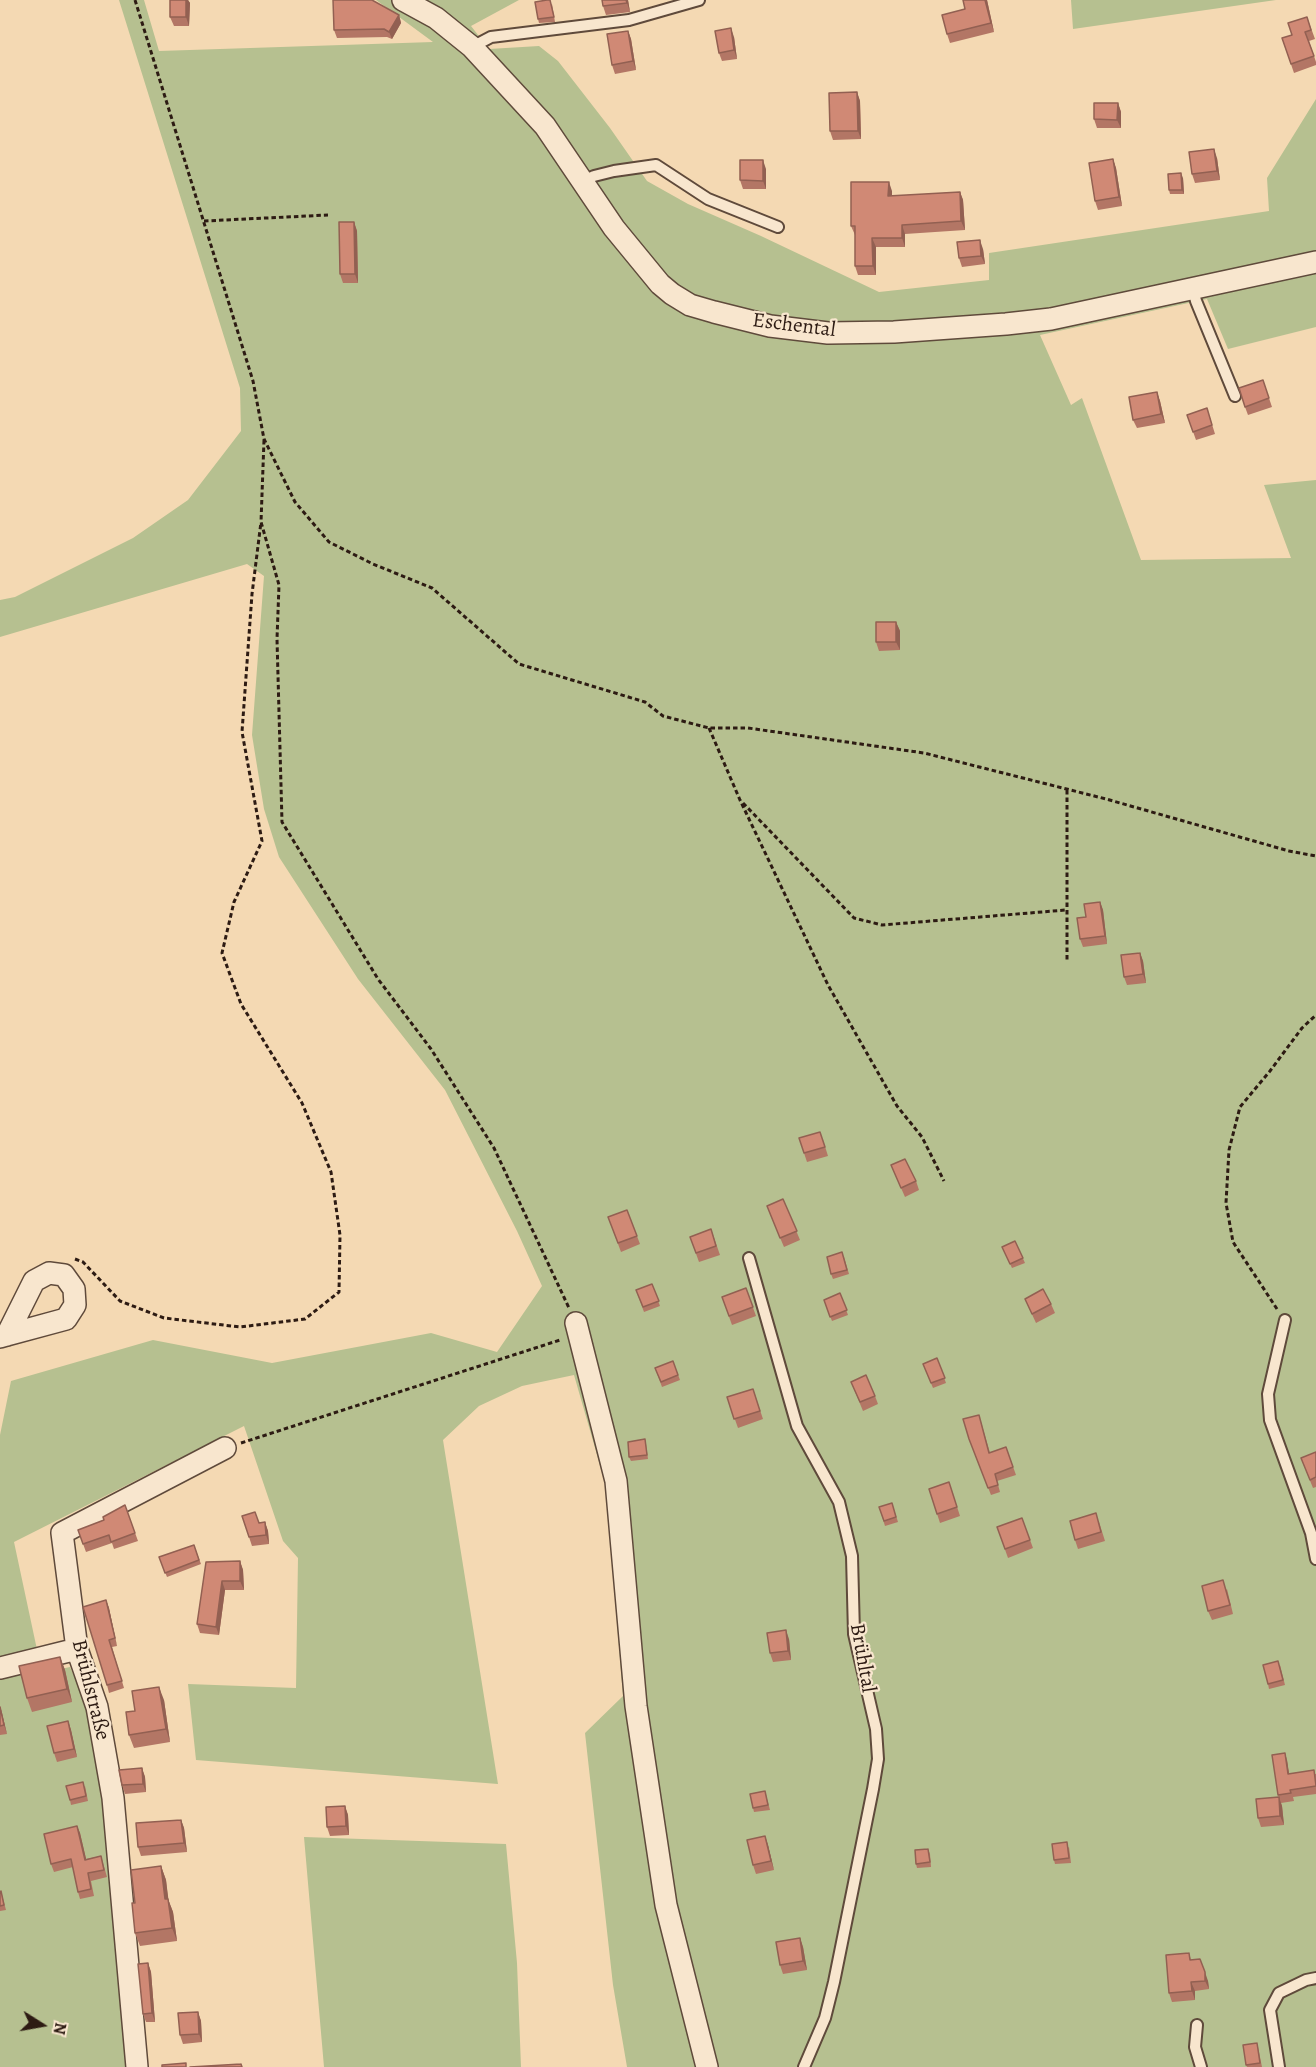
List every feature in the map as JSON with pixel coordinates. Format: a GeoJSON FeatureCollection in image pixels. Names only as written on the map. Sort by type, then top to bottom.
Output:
{"type":"FeatureCollection","features":[{"type":"Feature","properties":{"kind":"street","name":"Eschental"},"geometry":{"type":"LineString","coordinates":[[403,0],[436,18],[472,47],[545,126],[614,228],[645,267],[672,294],[690,305],[778,327],[828,333],[894,332],[1051,319],[1316,262]]}},
{"type":"Feature","properties":{"kind":"street"},"geometry":{"type":"LineString","coordinates":[[577,1329],[616,1481],[636,1706],[666,1905],[707,2067]]}},
{"type":"Feature","properties":{"kind":"street","name":"Brühlstraße"},"geometry":{"type":"LineString","coordinates":[[137,2067],[113,1798],[97,1707],[77,1649],[62,1533],[225,1448]]}},
{"type":"Feature","properties":{"kind":"street"},"geometry":{"type":"LineString","coordinates":[[0,1668],[77,1649]]}},
{"type":"Feature","properties":{"kind":"lane"},"geometry":{"type":"LineString","coordinates":[[472,47],[491,37],[629,20],[699,0]]}},
{"type":"Feature","properties":{"kind":"lane"},"geometry":{"type":"LineString","coordinates":[[583,181],[614,171],[656,165],[708,199],[778,227]]}},
{"type":"Feature","properties":{"kind":"lane"},"geometry":{"type":"LineString","coordinates":[[1193,289],[1235,396]]}},
{"type":"Feature","properties":{"kind":"lane","name":"Brühltal"},"geometry":{"type":"LineString","coordinates":[[748,1258],[797,1426],[839,1502],[852,1556],[854,1634],[876,1729],[878,1759],[834,1982],[825,2018],[804,2067]]}},
{"type":"Feature","properties":{"kind":"lane"},"geometry":{"type":"LineString","coordinates":[[1285,1320],[1268,1394],[1270,1420],[1311,1533],[1316,1559]]}},
{"type":"Feature","properties":{"kind":"lane"},"geometry":{"type":"LineString","coordinates":[[1279,2067],[1270,2010],[1279,1993],[1306,1980],[1316,1978]]}},
{"type":"Feature","properties":{"kind":"lane"},"geometry":{"type":"LineString","coordinates":[[1197,2025],[1195,2047],[1201,2067]]}},
{"type":"Feature","properties":{"kind":"path"},"geometry":{"type":"LineString","coordinates":[[71,1257],[82,1262],[120,1301],[164,1317],[186,1320],[240,1327],[305,1319],[339,1292],[340,1235],[331,1172],[302,1103],[241,1004],[222,953],[234,902],[262,841],[242,732],[252,594],[261,522],[264,439],[253,381],[135,0]]}},
{"type":"Feature","properties":{"kind":"path"},"geometry":{"type":"LineString","coordinates":[[204,221],[328,215]]}},
{"type":"Feature","properties":{"kind":"path"},"geometry":{"type":"LineString","coordinates":[[264,439],[295,502],[329,542],[432,588],[519,664],[645,702],[663,716],[709,728],[748,728],[924,753],[1289,851],[1316,856]]}},
{"type":"Feature","properties":{"kind":"path"},"geometry":{"type":"LineString","coordinates":[[225,1448],[577,1329],[494,1148],[431,1049],[378,979],[282,822],[277,639],[279,585],[261,522]]}},
{"type":"Feature","properties":{"kind":"path"},"geometry":{"type":"LineString","coordinates":[[709,728],[740,800],[828,985],[897,1106],[922,1137],[944,1181]]}},
{"type":"Feature","properties":{"kind":"path"},"geometry":{"type":"LineString","coordinates":[[1067,790],[1067,961]]}},
{"type":"Feature","properties":{"kind":"path"},"geometry":{"type":"LineString","coordinates":[[740,800],[854,918],[882,925],[1066,910]]}},
{"type":"Feature","properties":{"kind":"path"},"geometry":{"type":"LineString","coordinates":[[1285,1320],[1233,1242],[1226,1203],[1229,1150],[1240,1107],[1302,1028],[1316,1014]]}},
{"type":"Feature","properties":{"kind":"green space"},"geometry":{"type":"Polygon","coordinates":[[[119,0],[144,0],[159,51],[433,42],[376,0],[519,0],[471,26],[489,49],[539,46],[558,61],[610,128],[647,181],[688,204],[879,292],[989,280],[989,253],[1269,211],[1267,178],[1316,99],[1316,327],[1228,349],[1207,299],[1040,335],[1071,405],[1082,398],[1141,560],[1291,558],[1264,485],[1316,480],[1316,2067],[627,2067],[613,1985],[585,1733],[623,1696],[606,1486],[574,1375],[522,1386],[479,1406],[443,1440],[498,1784],[196,1760],[188,1684],[296,1688],[298,1558],[283,1541],[244,1426],[14,1542],[42,1673],[70,1667],[85,1701],[105,1805],[127,2067],[0,2067],[0,1435],[11,1381],[153,1340],[272,1363],[431,1333],[497,1352],[542,1286],[517,1231],[445,1090],[358,979],[279,857],[264,809],[252,735],[264,576],[247,564],[0,637],[0,600],[15,597],[133,538],[188,500],[241,431],[240,388],[119,0]]]}},
{"type":"Feature","properties":{"kind":"green space"},"geometry":{"type":"Polygon","coordinates":[[[1071,0],[1276,0],[1073,29],[1071,0]]]}},
{"type":"Feature","properties":{"kind":"green space"},"geometry":{"type":"Polygon","coordinates":[[[304,1837],[506,1844],[517,1963],[521,2067],[324,2067],[304,1837]]]}},
{"type":"Feature","properties":{"kind":"building"},"geometry":{"type":"Polygon","coordinates":[[[170,0],[186,0],[186,17],[170,17],[170,0]]]}},
{"type":"Feature","properties":{"kind":"building"},"geometry":{"type":"Polygon","coordinates":[[[333,0],[372,0],[399,15],[389,32],[384,29],[334,30],[333,0]]]}},
{"type":"Feature","properties":{"kind":"building"},"geometry":{"type":"Polygon","coordinates":[[[550,0],[554,17],[538,19],[535,2],[550,0]]]}},
{"type":"Feature","properties":{"kind":"building"},"geometry":{"type":"Polygon","coordinates":[[[602,0],[626,0],[627,3],[603,6],[602,0]]]}},
{"type":"Feature","properties":{"kind":"building"},"geometry":{"type":"Polygon","coordinates":[[[963,0],[985,0],[991,23],[947,34],[942,15],[965,9],[963,0]]]}},
{"type":"Feature","properties":{"kind":"building"},"geometry":{"type":"Polygon","coordinates":[[[1307,17],[1311,30],[1305,32],[1314,56],[1291,64],[1282,38],[1292,35],[1288,23],[1307,17]]]}},
{"type":"Feature","properties":{"kind":"building"},"geometry":{"type":"Polygon","coordinates":[[[731,28],[734,50],[719,53],[715,31],[731,28]]]}},
{"type":"Feature","properties":{"kind":"building"},"geometry":{"type":"Polygon","coordinates":[[[628,31],[633,61],[612,65],[607,34],[628,31]]]}},
{"type":"Feature","properties":{"kind":"building"},"geometry":{"type":"Polygon","coordinates":[[[857,92],[858,131],[830,131],[829,93],[857,92]]]}},
{"type":"Feature","properties":{"kind":"building"},"geometry":{"type":"Polygon","coordinates":[[[1094,103],[1118,103],[1117,120],[1094,119],[1094,103]]]}},
{"type":"Feature","properties":{"kind":"building"},"geometry":{"type":"Polygon","coordinates":[[[1214,149],[1217,171],[1192,174],[1189,152],[1214,149]]]}},
{"type":"Feature","properties":{"kind":"building"},"geometry":{"type":"Polygon","coordinates":[[[1113,159],[1119,197],[1095,201],[1089,163],[1113,159]]]}},
{"type":"Feature","properties":{"kind":"building"},"geometry":{"type":"Polygon","coordinates":[[[740,160],[763,160],[763,181],[740,180],[740,160]]]}},
{"type":"Feature","properties":{"kind":"building"},"geometry":{"type":"Polygon","coordinates":[[[1181,173],[1182,190],[1169,190],[1168,174],[1181,173]]]}},
{"type":"Feature","properties":{"kind":"building"},"geometry":{"type":"Polygon","coordinates":[[[851,182],[889,182],[888,196],[960,192],[961,221],[902,225],[902,238],[872,238],[873,266],[855,266],[855,226],[851,226],[851,182]]]}},
{"type":"Feature","properties":{"kind":"building"},"geometry":{"type":"Polygon","coordinates":[[[339,222],[354,222],[355,274],[340,274],[339,222]]]}},
{"type":"Feature","properties":{"kind":"building"},"geometry":{"type":"Polygon","coordinates":[[[980,240],[981,256],[959,258],[957,242],[980,240]]]}},
{"type":"Feature","properties":{"kind":"building"},"geometry":{"type":"Polygon","coordinates":[[[1263,380],[1269,398],[1245,407],[1239,388],[1263,380]]]}},
{"type":"Feature","properties":{"kind":"building"},"geometry":{"type":"Polygon","coordinates":[[[1157,392],[1161,414],[1133,420],[1129,397],[1157,392]]]}},
{"type":"Feature","properties":{"kind":"building"},"geometry":{"type":"Polygon","coordinates":[[[1207,408],[1212,425],[1193,432],[1187,415],[1207,408]]]}},
{"type":"Feature","properties":{"kind":"building"},"geometry":{"type":"Polygon","coordinates":[[[876,622],[896,622],[896,642],[876,642],[876,622]]]}},
{"type":"Feature","properties":{"kind":"building"},"geometry":{"type":"Polygon","coordinates":[[[1100,902],[1105,936],[1080,939],[1077,918],[1086,917],[1084,904],[1100,902]]]}},
{"type":"Feature","properties":{"kind":"building"},"geometry":{"type":"Polygon","coordinates":[[[1140,953],[1143,974],[1124,977],[1121,955],[1140,953]]]}},
{"type":"Feature","properties":{"kind":"building"},"geometry":{"type":"Polygon","coordinates":[[[820,1132],[825,1147],[804,1153],[799,1138],[820,1132]]]}},
{"type":"Feature","properties":{"kind":"building"},"geometry":{"type":"Polygon","coordinates":[[[905,1159],[916,1181],[901,1188],[891,1165],[905,1159]]]}},
{"type":"Feature","properties":{"kind":"building"},"geometry":{"type":"Polygon","coordinates":[[[783,1199],[797,1231],[780,1238],[767,1206],[783,1199]]]}},
{"type":"Feature","properties":{"kind":"building"},"geometry":{"type":"Polygon","coordinates":[[[627,1210],[637,1236],[618,1243],[608,1217],[627,1210]]]}},
{"type":"Feature","properties":{"kind":"building"},"geometry":{"type":"Polygon","coordinates":[[[711,1229],[716,1246],[696,1253],[690,1237],[711,1229]]]}},
{"type":"Feature","properties":{"kind":"building"},"geometry":{"type":"Polygon","coordinates":[[[1015,1241],[1023,1258],[1010,1264],[1002,1247],[1015,1241]]]}},
{"type":"Feature","properties":{"kind":"building"},"geometry":{"type":"Polygon","coordinates":[[[842,1252],[847,1270],[831,1274],[827,1257],[842,1252]]]}},
{"type":"Feature","properties":{"kind":"building"},"geometry":{"type":"Polygon","coordinates":[[[652,1284],[659,1301],[643,1307],[636,1290],[652,1284]]]}},
{"type":"Feature","properties":{"kind":"building"},"geometry":{"type":"Polygon","coordinates":[[[746,1288],[753,1307],[729,1316],[722,1297],[746,1288]]]}},
{"type":"Feature","properties":{"kind":"building"},"geometry":{"type":"Polygon","coordinates":[[[1043,1289],[1051,1304],[1032,1314],[1025,1299],[1043,1289]]]}},
{"type":"Feature","properties":{"kind":"building"},"geometry":{"type":"Polygon","coordinates":[[[840,1293],[847,1310],[830,1317],[824,1300],[840,1293]]]}},
{"type":"Feature","properties":{"kind":"building"},"geometry":{"type":"Polygon","coordinates":[[[937,1358],[945,1378],[931,1383],[923,1364],[937,1358]]]}},
{"type":"Feature","properties":{"kind":"building"},"geometry":{"type":"Polygon","coordinates":[[[673,1361],[678,1375],[661,1382],[655,1368],[673,1361]]]}},
{"type":"Feature","properties":{"kind":"building"},"geometry":{"type":"Polygon","coordinates":[[[866,1375],[875,1396],[860,1402],[851,1382],[866,1375]]]}},
{"type":"Feature","properties":{"kind":"building"},"geometry":{"type":"Polygon","coordinates":[[[753,1389],[760,1411],[734,1419],[727,1397],[753,1389]]]}},
{"type":"Feature","properties":{"kind":"building"},"geometry":{"type":"Polygon","coordinates":[[[979,1415],[989,1453],[1006,1447],[1013,1467],[995,1474],[998,1485],[988,1488],[963,1419],[979,1415]]]}},
{"type":"Feature","properties":{"kind":"building"},"geometry":{"type":"Polygon","coordinates":[[[645,1439],[647,1455],[629,1457],[628,1442],[645,1439]]]}},
{"type":"Feature","properties":{"kind":"building"},"geometry":{"type":"Polygon","coordinates":[[[1316,1452],[1316,1477],[1310,1480],[1301,1458],[1316,1452]]]}},
{"type":"Feature","properties":{"kind":"building"},"geometry":{"type":"Polygon","coordinates":[[[949,1482],[957,1507],[937,1514],[929,1489],[949,1482]]]}},
{"type":"Feature","properties":{"kind":"building"},"geometry":{"type":"Polygon","coordinates":[[[892,1503],[896,1517],[884,1521],[879,1507],[892,1503]]]}},
{"type":"Feature","properties":{"kind":"building"},"geometry":{"type":"Polygon","coordinates":[[[125,1505],[135,1533],[111,1542],[109,1535],[83,1544],[78,1530],[104,1520],[103,1517],[125,1505]]]}},
{"type":"Feature","properties":{"kind":"building"},"geometry":{"type":"Polygon","coordinates":[[[255,1512],[259,1523],[265,1522],[266,1535],[249,1537],[242,1516],[255,1512]]]}},
{"type":"Feature","properties":{"kind":"building"},"geometry":{"type":"Polygon","coordinates":[[[1096,1513],[1101,1532],[1075,1540],[1070,1521],[1096,1513]]]}},
{"type":"Feature","properties":{"kind":"building"},"geometry":{"type":"Polygon","coordinates":[[[1022,1518],[1030,1540],[1005,1549],[997,1527],[1022,1518]]]}},
{"type":"Feature","properties":{"kind":"building"},"geometry":{"type":"Polygon","coordinates":[[[194,1545],[199,1560],[165,1573],[159,1557],[194,1545]]]}},
{"type":"Feature","properties":{"kind":"building"},"geometry":{"type":"Polygon","coordinates":[[[240,1561],[240,1581],[222,1581],[216,1627],[197,1624],[206,1562],[240,1561]]]}},
{"type":"Feature","properties":{"kind":"building"},"geometry":{"type":"Polygon","coordinates":[[[1223,1580],[1230,1605],[1208,1611],[1202,1586],[1223,1580]]]}},
{"type":"Feature","properties":{"kind":"building"},"geometry":{"type":"Polygon","coordinates":[[[106,1600],[115,1638],[109,1640],[122,1681],[107,1685],[83,1607],[106,1600]]]}},
{"type":"Feature","properties":{"kind":"building"},"geometry":{"type":"Polygon","coordinates":[[[786,1630],[788,1651],[770,1653],[767,1633],[786,1630]]]}},
{"type":"Feature","properties":{"kind":"building"},"geometry":{"type":"Polygon","coordinates":[[[60,1657],[67,1689],[27,1698],[19,1666],[60,1657]]]}},
{"type":"Feature","properties":{"kind":"building"},"geometry":{"type":"Polygon","coordinates":[[[1278,1661],[1283,1680],[1268,1684],[1263,1665],[1278,1661]]]}},
{"type":"Feature","properties":{"kind":"building"},"geometry":{"type":"Polygon","coordinates":[[[159,1687],[166,1729],[129,1735],[126,1712],[135,1711],[132,1691],[159,1687]]]}},
{"type":"Feature","properties":{"kind":"building"},"geometry":{"type":"Polygon","coordinates":[[[0,1707],[4,1725],[0,1726],[0,1707]]]}},
{"type":"Feature","properties":{"kind":"building"},"geometry":{"type":"Polygon","coordinates":[[[68,1721],[74,1749],[54,1753],[47,1726],[68,1721]]]}},
{"type":"Feature","properties":{"kind":"building"},"geometry":{"type":"Polygon","coordinates":[[[1285,1753],[1288,1774],[1314,1770],[1316,1786],[1290,1790],[1291,1793],[1278,1795],[1272,1755],[1285,1753]]]}},
{"type":"Feature","properties":{"kind":"building"},"geometry":{"type":"Polygon","coordinates":[[[142,1768],[143,1784],[122,1785],[119,1770],[142,1768]]]}},
{"type":"Feature","properties":{"kind":"building"},"geometry":{"type":"Polygon","coordinates":[[[83,1782],[86,1796],[70,1800],[66,1786],[83,1782]]]}},
{"type":"Feature","properties":{"kind":"building"},"geometry":{"type":"Polygon","coordinates":[[[765,1791],[768,1805],[753,1808],[750,1794],[765,1791]]]}},
{"type":"Feature","properties":{"kind":"building"},"geometry":{"type":"Polygon","coordinates":[[[1279,1797],[1280,1816],[1258,1818],[1256,1799],[1279,1797]]]}},
{"type":"Feature","properties":{"kind":"building"},"geometry":{"type":"Polygon","coordinates":[[[345,1806],[346,1826],[327,1827],[326,1807],[345,1806]]]}},
{"type":"Feature","properties":{"kind":"building"},"geometry":{"type":"Polygon","coordinates":[[[181,1820],[184,1843],[138,1847],[136,1823],[181,1820]]]}},
{"type":"Feature","properties":{"kind":"building"},"geometry":{"type":"Polygon","coordinates":[[[77,1826],[85,1860],[101,1856],[104,1870],[88,1873],[91,1889],[78,1892],[71,1859],[51,1864],[44,1834],[77,1826]]]}},
{"type":"Feature","properties":{"kind":"building"},"geometry":{"type":"Polygon","coordinates":[[[765,1836],[771,1861],[753,1865],[747,1840],[765,1836]]]}},
{"type":"Feature","properties":{"kind":"building"},"geometry":{"type":"Polygon","coordinates":[[[1067,1842],[1069,1858],[1054,1860],[1052,1844],[1067,1842]]]}},
{"type":"Feature","properties":{"kind":"building"},"geometry":{"type":"Polygon","coordinates":[[[928,1849],[930,1862],[916,1864],[915,1850],[928,1849]]]}},
{"type":"Feature","properties":{"kind":"building"},"geometry":{"type":"Polygon","coordinates":[[[161,1866],[165,1899],[168,1899],[172,1928],[135,1933],[132,1903],[135,1903],[131,1870],[161,1866]]]}},
{"type":"Feature","properties":{"kind":"building"},"geometry":{"type":"Polygon","coordinates":[[[0,1892],[4,1905],[0,1906],[0,1892]]]}},
{"type":"Feature","properties":{"kind":"building"},"geometry":{"type":"Polygon","coordinates":[[[800,1938],[803,1961],[780,1965],[776,1942],[800,1938]]]}},
{"type":"Feature","properties":{"kind":"building"},"geometry":{"type":"Polygon","coordinates":[[[1189,1953],[1190,1960],[1200,1959],[1205,1972],[1205,1981],[1191,1982],[1192,1991],[1169,1993],[1166,1955],[1189,1953]]]}},
{"type":"Feature","properties":{"kind":"building"},"geometry":{"type":"Polygon","coordinates":[[[148,1963],[152,2013],[143,2014],[138,1964],[148,1963]]]}},
{"type":"Feature","properties":{"kind":"building"},"geometry":{"type":"Polygon","coordinates":[[[198,2012],[199,2034],[180,2035],[178,2013],[198,2012]]]}},
{"type":"Feature","properties":{"kind":"building"},"geometry":{"type":"Polygon","coordinates":[[[1257,2043],[1260,2063],[1246,2065],[1243,2045],[1257,2043]]]}},
{"type":"Feature","properties":{"kind":"building"},"geometry":{"type":"Polygon","coordinates":[[[186,2063],[186,2067],[162,2067],[162,2065],[186,2063]]]}},
{"type":"Feature","properties":{"kind":"building"},"geometry":{"type":"Polygon","coordinates":[[[241,2064],[242,2067],[190,2067],[241,2064]]]}}]}
